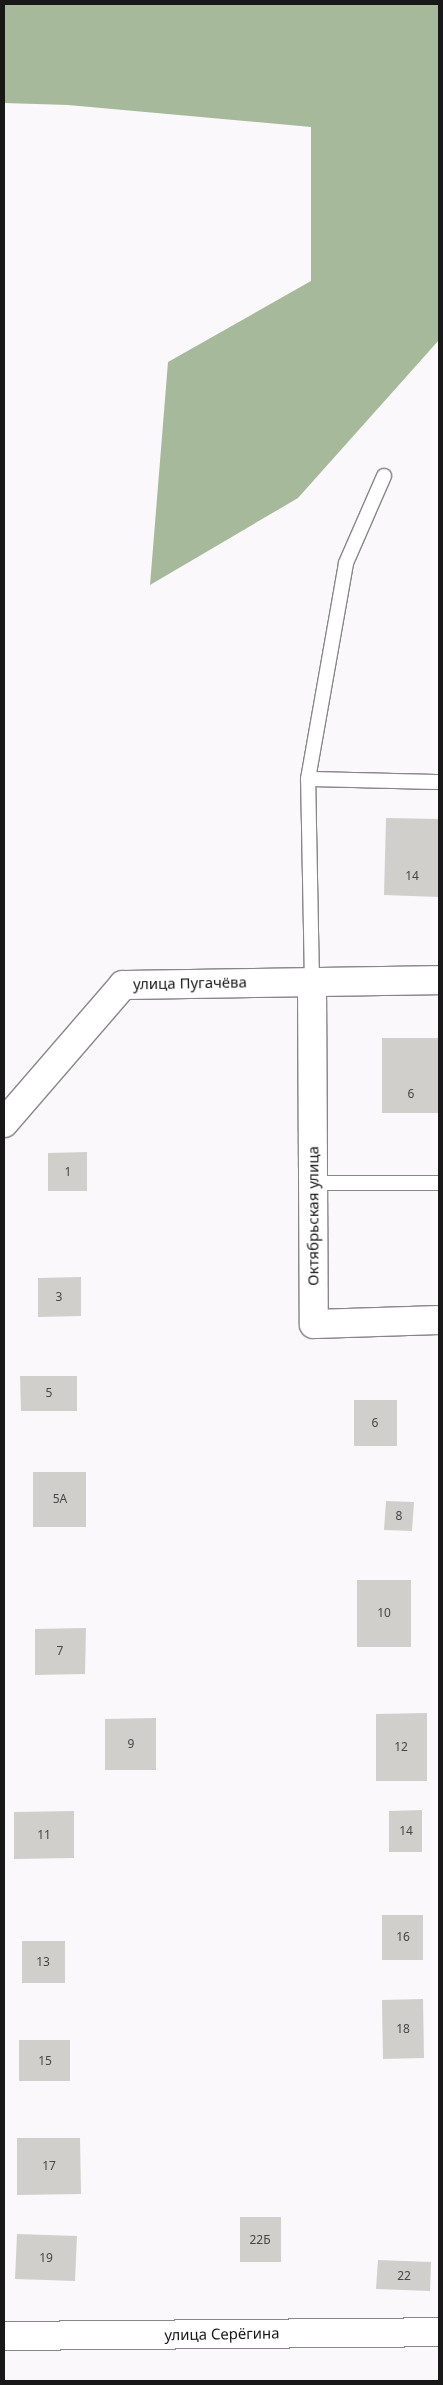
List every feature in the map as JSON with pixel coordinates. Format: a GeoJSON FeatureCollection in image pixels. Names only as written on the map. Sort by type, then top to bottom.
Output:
{"type":"FeatureCollection","features":[{"type":"Feature","properties":{"kind":"street","name":"улица Пугачёва"},"geometry":{"type":"LineString","coordinates":[[4,1123],[123,984],[439,980]]}},
{"type":"Feature","properties":{"kind":"street","name":"Октябрьская улица"},"geometry":{"type":"LineString","coordinates":[[312,982],[314,1324],[439,1320]]}},
{"type":"Feature","properties":{"kind":"street","name":"улица Серёгина"},"geometry":{"type":"LineString","coordinates":[[4,2336],[439,2332]]}},
{"type":"Feature","properties":{"kind":"lane"},"geometry":{"type":"LineString","coordinates":[[312,982],[308,779],[346,563],[384,476]]}},
{"type":"Feature","properties":{"kind":"lane"},"geometry":{"type":"LineString","coordinates":[[308,779],[439,782]]}},
{"type":"Feature","properties":{"kind":"lane"},"geometry":{"type":"LineString","coordinates":[[313,1183],[439,1183]]}},
{"type":"Feature","properties":{"kind":"green space"},"geometry":{"type":"Polygon","coordinates":[[[4,4],[439,4],[439,340],[298,498],[150,585],[168,362],[311,281],[311,127],[68,105],[4,103],[4,4]]]}},
{"type":"Feature","properties":{"kind":"building"},"geometry":{"type":"Polygon","coordinates":[[[386,818],[439,819],[439,897],[384,895],[386,818]]]}},
{"type":"Feature","properties":{"kind":"building"},"geometry":{"type":"Polygon","coordinates":[[[382,1038],[439,1038],[439,1113],[382,1113],[382,1038]]]}},
{"type":"Feature","properties":{"kind":"building"},"geometry":{"type":"Polygon","coordinates":[[[87,1152],[87,1191],[48,1191],[48,1153],[87,1152]]]}},
{"type":"Feature","properties":{"kind":"building"},"geometry":{"type":"Polygon","coordinates":[[[81,1277],[81,1316],[38,1317],[38,1278],[81,1277]]]}},
{"type":"Feature","properties":{"kind":"building"},"geometry":{"type":"Polygon","coordinates":[[[20,1376],[77,1376],[77,1411],[21,1411],[20,1376]]]}},
{"type":"Feature","properties":{"kind":"building"},"geometry":{"type":"Polygon","coordinates":[[[354,1400],[397,1400],[397,1446],[354,1446],[354,1400]]]}},
{"type":"Feature","properties":{"kind":"building"},"geometry":{"type":"Polygon","coordinates":[[[33,1472],[86,1472],[86,1527],[33,1527],[33,1472]]]}},
{"type":"Feature","properties":{"kind":"building"},"geometry":{"type":"Polygon","coordinates":[[[386,1501],[414,1502],[412,1531],[384,1530],[386,1501]]]}},
{"type":"Feature","properties":{"kind":"building"},"geometry":{"type":"Polygon","coordinates":[[[357,1580],[411,1580],[411,1647],[357,1647],[357,1580]]]}},
{"type":"Feature","properties":{"kind":"building"},"geometry":{"type":"Polygon","coordinates":[[[86,1628],[85,1674],[35,1675],[35,1629],[86,1628]]]}},
{"type":"Feature","properties":{"kind":"building"},"geometry":{"type":"Polygon","coordinates":[[[427,1713],[427,1781],[376,1781],[376,1714],[427,1713]]]}},
{"type":"Feature","properties":{"kind":"building"},"geometry":{"type":"Polygon","coordinates":[[[156,1718],[156,1770],[105,1770],[105,1719],[156,1718]]]}},
{"type":"Feature","properties":{"kind":"building"},"geometry":{"type":"Polygon","coordinates":[[[422,1810],[422,1852],[389,1852],[389,1811],[422,1810]]]}},
{"type":"Feature","properties":{"kind":"building"},"geometry":{"type":"Polygon","coordinates":[[[74,1811],[74,1858],[14,1859],[14,1812],[74,1811]]]}},
{"type":"Feature","properties":{"kind":"building"},"geometry":{"type":"Polygon","coordinates":[[[382,1915],[423,1915],[423,1960],[382,1960],[382,1915]]]}},
{"type":"Feature","properties":{"kind":"building"},"geometry":{"type":"Polygon","coordinates":[[[22,1941],[65,1941],[65,1983],[22,1983],[22,1941]]]}},
{"type":"Feature","properties":{"kind":"building"},"geometry":{"type":"Polygon","coordinates":[[[423,1999],[424,2058],[383,2059],[382,2000],[423,1999]]]}},
{"type":"Feature","properties":{"kind":"building"},"geometry":{"type":"Polygon","coordinates":[[[19,2040],[70,2040],[70,2081],[19,2081],[19,2040]]]}},
{"type":"Feature","properties":{"kind":"building"},"geometry":{"type":"Polygon","coordinates":[[[17,2138],[80,2138],[81,2194],[17,2195],[17,2138]]]}},
{"type":"Feature","properties":{"kind":"building"},"geometry":{"type":"Polygon","coordinates":[[[240,2217],[281,2217],[281,2262],[240,2262],[240,2217]]]}},
{"type":"Feature","properties":{"kind":"building"},"geometry":{"type":"Polygon","coordinates":[[[17,2234],[77,2236],[75,2281],[15,2279],[17,2234]]]}},
{"type":"Feature","properties":{"kind":"building"},"geometry":{"type":"Polygon","coordinates":[[[378,2260],[431,2262],[430,2291],[376,2289],[378,2260]]]}}]}
